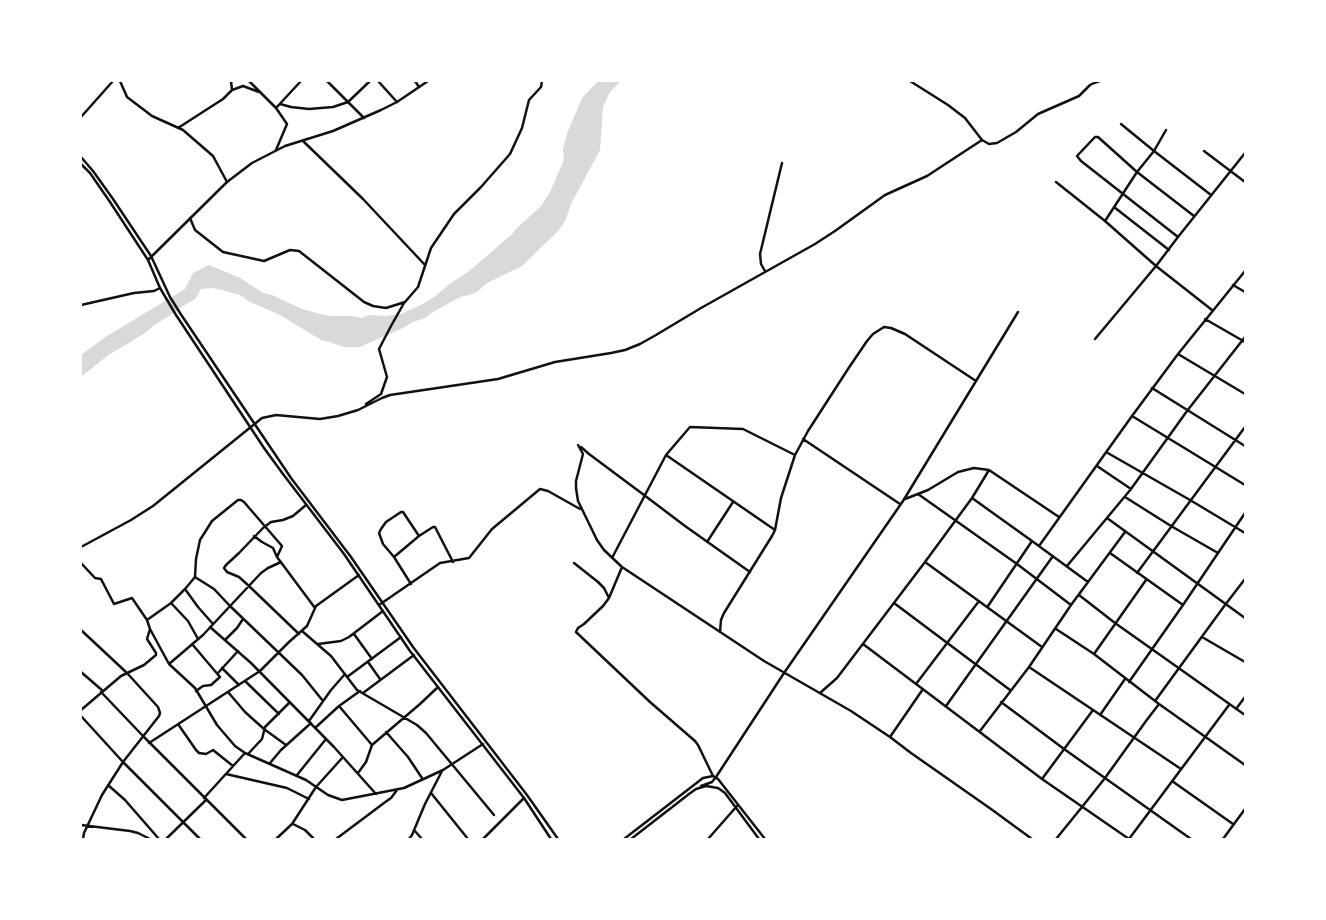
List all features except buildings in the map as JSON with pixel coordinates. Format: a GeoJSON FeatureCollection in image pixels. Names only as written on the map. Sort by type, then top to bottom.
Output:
{"type":"FeatureCollection","features":[{"type":"Feature","properties":{"kind":"street"},"geometry":{"type":"LineString","coordinates":[[81,117],[113,81]]}},
{"type":"Feature","properties":{"kind":"street"},"geometry":{"type":"LineString","coordinates":[[120,81],[127,97],[152,116],[182,130],[212,156],[227,182]]}},
{"type":"Feature","properties":{"kind":"street"},"geometry":{"type":"LineString","coordinates":[[231,81],[232,90]]}},
{"type":"Feature","properties":{"kind":"street"},"geometry":{"type":"LineString","coordinates":[[249,81],[276,108],[286,124],[276,150]]}},
{"type":"Feature","properties":{"kind":"street"},"geometry":{"type":"LineString","coordinates":[[276,108],[301,81]]}},
{"type":"Feature","properties":{"kind":"street"},"geometry":{"type":"LineString","coordinates":[[327,81],[364,118]]}},
{"type":"Feature","properties":{"kind":"street"},"geometry":{"type":"LineString","coordinates":[[280,104],[309,109],[332,107],[348,102],[370,81]]}},
{"type":"Feature","properties":{"kind":"street"},"geometry":{"type":"LineString","coordinates":[[378,81],[397,102]]}},
{"type":"Feature","properties":{"kind":"street"},"geometry":{"type":"LineString","coordinates":[[416,81],[419,87]]}},
{"type":"Feature","properties":{"kind":"street"},"geometry":{"type":"LineString","coordinates":[[148,260],[227,182],[252,163],[285,146],[333,131],[364,118],[397,102],[428,81]]}},
{"type":"Feature","properties":{"kind":"street"},"geometry":{"type":"LineString","coordinates":[[358,410],[381,394],[386,377],[380,349],[405,302],[418,287],[431,248],[454,214],[510,154],[522,128],[529,100],[541,87],[542,81]]}},
{"type":"Feature","properties":{"kind":"street"},"geometry":{"type":"LineString","coordinates":[[910,81],[941,100],[965,118],[982,140],[988,144],[996,143],[1016,132],[1038,114],[1079,96],[1094,83],[1100,81]]}},
{"type":"Feature","properties":{"kind":"street"},"geometry":{"type":"LineString","coordinates":[[178,128],[224,99],[232,90],[243,86],[260,93]]}},
{"type":"Feature","properties":{"kind":"street"},"geometry":{"type":"LineString","coordinates":[[1121,124],[1211,195]]}},
{"type":"Feature","properties":{"kind":"street"},"geometry":{"type":"LineString","coordinates":[[1105,222],[1122,193],[1154,151],[1166,130]]}},
{"type":"Feature","properties":{"kind":"street"},"geometry":{"type":"LineString","coordinates":[[1178,237],[1077,156],[1097,136],[1137,172],[1194,216]]}},
{"type":"Feature","properties":{"kind":"street"},"geometry":{"type":"LineString","coordinates":[[81,547],[153,506],[262,418],[276,415],[320,419],[338,416],[358,410],[390,395],[498,379],[555,362],[626,350],[656,336],[701,308],[815,244],[885,194],[927,176],[982,140]]}},
{"type":"Feature","properties":{"kind":"street"},"geometry":{"type":"LineString","coordinates":[[303,141],[363,199],[425,265]]}},
{"type":"Feature","properties":{"kind":"street"},"geometry":{"type":"LineString","coordinates":[[1204,151],[1245,182]]}},
{"type":"Feature","properties":{"kind":"street"},"geometry":{"type":"LineString","coordinates":[[1095,338],[1169,250],[1245,153]]}},
{"type":"Feature","properties":{"kind":"street"},"geometry":{"type":"LineString","coordinates":[[81,158],[113,198],[151,256],[180,313],[291,478],[351,557],[413,647],[496,757],[528,796],[558,839]]}},
{"type":"Feature","properties":{"kind":"street"},"geometry":{"type":"LineString","coordinates":[[765,271],[761,264],[760,254],[782,163]]}},
{"type":"Feature","properties":{"kind":"street"},"geometry":{"type":"LineString","coordinates":[[81,164],[90,173],[148,260],[160,288],[176,315],[283,474],[344,554],[431,678],[483,744],[496,757],[551,839]]}},
{"type":"Feature","properties":{"kind":"street"},"geometry":{"type":"LineString","coordinates":[[1056,182],[1156,266],[1212,310]]}},
{"type":"Feature","properties":{"kind":"street"},"geometry":{"type":"LineString","coordinates":[[1114,207],[1169,250]]}},
{"type":"Feature","properties":{"kind":"street"},"geometry":{"type":"LineString","coordinates":[[190,218],[195,230],[223,252],[264,261],[290,250],[298,251],[364,302],[386,308],[405,302]]}},
{"type":"Feature","properties":{"kind":"street"},"geometry":{"type":"LineString","coordinates":[[1039,546],[1152,388],[1212,310],[1245,271]]}},
{"type":"Feature","properties":{"kind":"street"},"geometry":{"type":"LineString","coordinates":[[1233,285],[1245,292]]}},
{"type":"Feature","properties":{"kind":"street"},"geometry":{"type":"LineString","coordinates":[[81,305],[134,293],[154,291],[160,288]]}},
{"type":"Feature","properties":{"kind":"street"},"geometry":{"type":"LineString","coordinates":[[624,839],[696,789],[712,782],[784,673],[903,500],[1018,312]]}},
{"type":"Feature","properties":{"kind":"street"},"geometry":{"type":"LineString","coordinates":[[1205,319],[1244,341]]}},
{"type":"Feature","properties":{"kind":"street"},"geometry":{"type":"LineString","coordinates":[[720,632],[724,613],[775,530],[781,498],[795,454],[873,334],[884,327],[890,328],[910,337],[976,380]]}},
{"type":"Feature","properties":{"kind":"street"},"geometry":{"type":"LineString","coordinates":[[1067,566],[1125,497],[1214,376],[1244,341],[1245,337]]}},
{"type":"Feature","properties":{"kind":"street"},"geometry":{"type":"LineString","coordinates":[[1178,354],[1245,394]]}},
{"type":"Feature","properties":{"kind":"street"},"geometry":{"type":"LineString","coordinates":[[1152,388],[1245,446]]}},
{"type":"Feature","properties":{"kind":"street"},"geometry":{"type":"LineString","coordinates":[[1132,416],[1245,485]]}},
{"type":"Feature","properties":{"kind":"street"},"geometry":{"type":"LineString","coordinates":[[612,558],[666,455],[688,428],[692,426],[743,429],[795,454]]}},
{"type":"Feature","properties":{"kind":"street"},"geometry":{"type":"LineString","coordinates":[[1137,573],[1245,427]]}},
{"type":"Feature","properties":{"kind":"street"},"geometry":{"type":"LineString","coordinates":[[803,440],[900,504]]}},
{"type":"Feature","properties":{"kind":"street"},"geometry":{"type":"LineString","coordinates":[[750,572],[578,445],[583,454],[576,481],[581,510],[597,540],[622,567],[784,673],[851,711],[890,736],[910,753],[1032,839]]}},
{"type":"Feature","properties":{"kind":"street"},"geometry":{"type":"LineString","coordinates":[[1106,452],[1245,533]]}},
{"type":"Feature","properties":{"kind":"street"},"geometry":{"type":"LineString","coordinates":[[666,455],[775,530]]}},
{"type":"Feature","properties":{"kind":"street"},"geometry":{"type":"LineString","coordinates":[[1096,466],[1131,489]]}},
{"type":"Feature","properties":{"kind":"street"},"geometry":{"type":"LineString","coordinates":[[903,500],[935,486],[958,472],[974,468],[989,470],[1059,517]]}},
{"type":"Feature","properties":{"kind":"street"},"geometry":{"type":"LineString","coordinates":[[820,693],[837,678],[863,644],[972,498],[989,470]]}},
{"type":"Feature","properties":{"kind":"street"},"geometry":{"type":"LineString","coordinates":[[379,605],[440,563],[468,558],[492,529],[540,490],[548,490],[581,510]]}},
{"type":"Feature","properties":{"kind":"street"},"geometry":{"type":"LineString","coordinates":[[918,494],[1017,564],[1071,606]]}},
{"type":"Feature","properties":{"kind":"street"},"geometry":{"type":"LineString","coordinates":[[1125,497],[1218,553]]}},
{"type":"Feature","properties":{"kind":"street"},"geometry":{"type":"LineString","coordinates":[[972,498],[1088,582]]}},
{"type":"Feature","properties":{"kind":"street"},"geometry":{"type":"LineString","coordinates":[[147,620],[171,602],[195,577],[200,540],[212,521],[238,500],[244,502],[282,546],[277,557]]}},
{"type":"Feature","properties":{"kind":"street"},"geometry":{"type":"LineString","coordinates":[[707,542],[733,502]]}},
{"type":"Feature","properties":{"kind":"street"},"geometry":{"type":"LineString","coordinates":[[299,634],[239,577],[227,572],[224,568],[264,527],[271,522],[293,516],[306,505]]}},
{"type":"Feature","properties":{"kind":"street"},"geometry":{"type":"LineString","coordinates":[[411,584],[394,557],[383,544],[379,533],[386,522],[403,512],[419,536]]}},
{"type":"Feature","properties":{"kind":"street"},"geometry":{"type":"LineString","coordinates":[[1129,682],[1245,513]]}},
{"type":"Feature","properties":{"kind":"street"},"geometry":{"type":"LineString","coordinates":[[1106,518],[1245,618]]}},
{"type":"Feature","properties":{"kind":"street"},"geometry":{"type":"LineString","coordinates":[[394,557],[419,536],[435,527],[453,562]]}},
{"type":"Feature","properties":{"kind":"street"},"geometry":{"type":"LineString","coordinates":[[979,731],[1029,667],[1125,532]]}},
{"type":"Feature","properties":{"kind":"street"},"geometry":{"type":"LineString","coordinates":[[254,536],[273,548],[277,557],[315,608]]}},
{"type":"Feature","properties":{"kind":"street"},"geometry":{"type":"LineString","coordinates":[[988,606],[1032,541]]}},
{"type":"Feature","properties":{"kind":"street"},"geometry":{"type":"LineString","coordinates":[[1110,554],[1183,605]]}},
{"type":"Feature","properties":{"kind":"street"},"geometry":{"type":"LineString","coordinates":[[946,706],[1053,556]]}},
{"type":"Feature","properties":{"kind":"street"},"geometry":{"type":"LineString","coordinates":[[169,664],[210,627],[261,573],[281,562]]}},
{"type":"Feature","properties":{"kind":"street"},"geometry":{"type":"LineString","coordinates":[[925,562],[1042,647]]}},
{"type":"Feature","properties":{"kind":"street"},"geometry":{"type":"LineString","coordinates":[[81,563],[95,578],[102,579],[114,604],[132,598],[147,620],[169,664],[192,685],[226,738],[246,754],[297,775],[328,795],[342,800],[397,790],[443,770],[483,744]]}},
{"type":"Feature","properties":{"kind":"street"},"geometry":{"type":"LineString","coordinates":[[574,563],[604,588],[609,598]]}},
{"type":"Feature","properties":{"kind":"street"},"geometry":{"type":"LineString","coordinates":[[622,567],[609,598],[598,612],[578,628],[576,632],[650,702],[695,741],[715,777],[759,839]]}},
{"type":"Feature","properties":{"kind":"street"},"geometry":{"type":"LineString","coordinates":[[149,742],[260,671],[310,622],[315,608],[359,575]]}},
{"type":"Feature","properties":{"kind":"street"},"geometry":{"type":"LineString","coordinates":[[195,577],[214,589],[302,675],[323,701]]}},
{"type":"Feature","properties":{"kind":"street"},"geometry":{"type":"LineString","coordinates":[[1155,701],[1245,579]]}},
{"type":"Feature","properties":{"kind":"street"},"geometry":{"type":"LineString","coordinates":[[1094,654],[1146,580]]}},
{"type":"Feature","properties":{"kind":"street"},"geometry":{"type":"LineString","coordinates":[[185,589],[213,624]]}},
{"type":"Feature","properties":{"kind":"street"},"geometry":{"type":"LineString","coordinates":[[1079,595],[1115,624],[1245,716]]}},
{"type":"Feature","properties":{"kind":"street"},"geometry":{"type":"LineString","coordinates":[[916,684],[979,601]]}},
{"type":"Feature","properties":{"kind":"street"},"geometry":{"type":"LineString","coordinates":[[171,602],[188,621],[198,638]]}},
{"type":"Feature","properties":{"kind":"street"},"geometry":{"type":"LineString","coordinates":[[894,603],[1010,690]]}},
{"type":"Feature","properties":{"kind":"street"},"geometry":{"type":"LineString","coordinates":[[318,644],[341,641],[383,611]]}},
{"type":"Feature","properties":{"kind":"street"},"geometry":{"type":"LineString","coordinates":[[226,640],[243,619]]}},
{"type":"Feature","properties":{"kind":"street"},"geometry":{"type":"LineString","coordinates":[[210,627],[260,671],[376,794]]}},
{"type":"Feature","properties":{"kind":"street"},"geometry":{"type":"LineString","coordinates":[[81,710],[121,676],[144,664],[156,655],[148,639],[150,629]]}},
{"type":"Feature","properties":{"kind":"street"},"geometry":{"type":"LineString","coordinates":[[1056,629],[1094,654],[1129,682],[1245,765]]}},
{"type":"Feature","properties":{"kind":"street"},"geometry":{"type":"LineString","coordinates":[[302,631],[331,656],[353,686],[417,725],[426,733],[494,815]]}},
{"type":"Feature","properties":{"kind":"street"},"geometry":{"type":"LineString","coordinates":[[82,633],[127,673],[160,710],[159,716],[123,762],[102,795],[83,835],[83,839]]}},
{"type":"Feature","properties":{"kind":"street"},"geometry":{"type":"LineString","coordinates":[[353,633],[372,659]]}},
{"type":"Feature","properties":{"kind":"street"},"geometry":{"type":"LineString","coordinates":[[347,677],[401,637]]}},
{"type":"Feature","properties":{"kind":"street"},"geometry":{"type":"LineString","coordinates":[[1202,637],[1245,662]]}},
{"type":"Feature","properties":{"kind":"street"},"geometry":{"type":"LineString","coordinates":[[192,644],[220,676],[209,686],[203,686],[196,691]]}},
{"type":"Feature","properties":{"kind":"street"},"geometry":{"type":"LineString","coordinates":[[863,644],[1042,779],[1129,839],[1230,705]]}},
{"type":"Feature","properties":{"kind":"street"},"geometry":{"type":"LineString","coordinates":[[218,673],[238,651]]}},
{"type":"Feature","properties":{"kind":"street"},"geometry":{"type":"LineString","coordinates":[[315,728],[339,706],[381,680],[414,655]]}},
{"type":"Feature","properties":{"kind":"street"},"geometry":{"type":"LineString","coordinates":[[368,662],[381,680]]}},
{"type":"Feature","properties":{"kind":"street"},"geometry":{"type":"LineString","coordinates":[[1029,667],[1181,769]]}},
{"type":"Feature","properties":{"kind":"street"},"geometry":{"type":"LineString","coordinates":[[222,668],[239,685]]}},
{"type":"Feature","properties":{"kind":"street"},"geometry":{"type":"LineString","coordinates":[[81,672],[246,839]]}},
{"type":"Feature","properties":{"kind":"street"},"geometry":{"type":"LineString","coordinates":[[270,763],[286,744],[310,722],[331,690],[345,674]]}},
{"type":"Feature","properties":{"kind":"street"},"geometry":{"type":"LineString","coordinates":[[431,678],[434,675]]}},
{"type":"Feature","properties":{"kind":"street"},"geometry":{"type":"LineString","coordinates":[[1100,715],[1125,679]]}},
{"type":"Feature","properties":{"kind":"street"},"geometry":{"type":"LineString","coordinates":[[245,681],[279,714]]}},
{"type":"Feature","properties":{"kind":"street"},"geometry":{"type":"LineString","coordinates":[[358,773],[366,762],[372,745],[438,687]]}},
{"type":"Feature","properties":{"kind":"street"},"geometry":{"type":"LineString","coordinates":[[890,736],[923,689]]}},
{"type":"Feature","properties":{"kind":"street"},"geometry":{"type":"LineString","coordinates":[[228,692],[264,729],[286,744]]}},
{"type":"Feature","properties":{"kind":"street"},"geometry":{"type":"LineString","coordinates":[[1236,709],[1245,697]]}},
{"type":"Feature","properties":{"kind":"street"},"geometry":{"type":"LineString","coordinates":[[166,839],[184,823],[233,766],[262,739],[264,729],[290,702]]}},
{"type":"Feature","properties":{"kind":"street"},"geometry":{"type":"LineString","coordinates":[[1001,702],[1191,839]]}},
{"type":"Feature","properties":{"kind":"street"},"geometry":{"type":"LineString","coordinates":[[1056,839],[1105,778],[1159,704]]}},
{"type":"Feature","properties":{"kind":"street"},"geometry":{"type":"LineString","coordinates":[[339,706],[372,745]]}},
{"type":"Feature","properties":{"kind":"street"},"geometry":{"type":"LineString","coordinates":[[1042,779],[1093,710]]}},
{"type":"Feature","properties":{"kind":"street"},"geometry":{"type":"LineString","coordinates":[[81,716],[123,762],[200,839]]}},
{"type":"Feature","properties":{"kind":"street"},"geometry":{"type":"LineString","coordinates":[[178,724],[196,750],[202,754],[213,750],[233,766]]}},
{"type":"Feature","properties":{"kind":"street"},"geometry":{"type":"LineString","coordinates":[[386,732],[408,757],[422,779]]}},
{"type":"Feature","properties":{"kind":"street"},"geometry":{"type":"LineString","coordinates":[[297,775],[326,739]]}},
{"type":"Feature","properties":{"kind":"street"},"geometry":{"type":"LineString","coordinates":[[276,839],[292,824],[316,787],[343,757]]}},
{"type":"Feature","properties":{"kind":"street"},"geometry":{"type":"LineString","coordinates":[[409,839],[443,770]]}},
{"type":"Feature","properties":{"kind":"street"},"geometry":{"type":"LineString","coordinates":[[226,774],[287,788],[309,799]]}},
{"type":"Feature","properties":{"kind":"street"},"geometry":{"type":"LineString","coordinates":[[631,839],[642,827],[703,778],[715,777]]}},
{"type":"Feature","properties":{"kind":"street"},"geometry":{"type":"LineString","coordinates":[[1172,781],[1233,824]]}},
{"type":"Feature","properties":{"kind":"street"},"geometry":{"type":"LineString","coordinates":[[108,785],[125,800],[159,839]]}},
{"type":"Feature","properties":{"kind":"street"},"geometry":{"type":"LineString","coordinates":[[701,786],[711,786],[725,792],[765,839]]}},
{"type":"Feature","properties":{"kind":"street"},"geometry":{"type":"LineString","coordinates":[[337,839],[391,798],[397,790]]}},
{"type":"Feature","properties":{"kind":"street"},"geometry":{"type":"LineString","coordinates":[[431,793],[468,839]]}},
{"type":"Feature","properties":{"kind":"street"},"geometry":{"type":"LineString","coordinates":[[482,839],[524,798]]}},
{"type":"Feature","properties":{"kind":"street"},"geometry":{"type":"LineString","coordinates":[[708,839],[737,806]]}},
{"type":"Feature","properties":{"kind":"street"},"geometry":{"type":"LineString","coordinates":[[1223,839],[1245,808]]}},
{"type":"Feature","properties":{"kind":"street"},"geometry":{"type":"LineString","coordinates":[[292,824],[305,830],[314,839]]}},
{"type":"Feature","properties":{"kind":"street"},"geometry":{"type":"LineString","coordinates":[[81,825],[130,831],[150,839]]}},
{"type":"Feature","properties":{"kind":"street"},"geometry":{"type":"LineString","coordinates":[[414,830],[422,839]]}},
{"type":"Feature","properties":{"kind":"shaded area"},"geometry":{"type":"Polygon","coordinates":[[[598,81],[621,81],[610,92],[603,107],[600,150],[571,204],[565,221],[559,230],[522,266],[487,283],[477,292],[460,297],[425,318],[360,347],[344,347],[321,340],[280,315],[248,301],[240,295],[212,288],[201,289],[195,299],[107,356],[81,377],[81,355],[107,336],[185,289],[193,273],[209,265],[240,278],[263,293],[272,295],[302,309],[324,315],[362,318],[368,315],[386,316],[401,314],[421,305],[468,272],[541,206],[550,192],[564,160],[563,149],[568,131],[582,98],[598,81]]]}}]}
